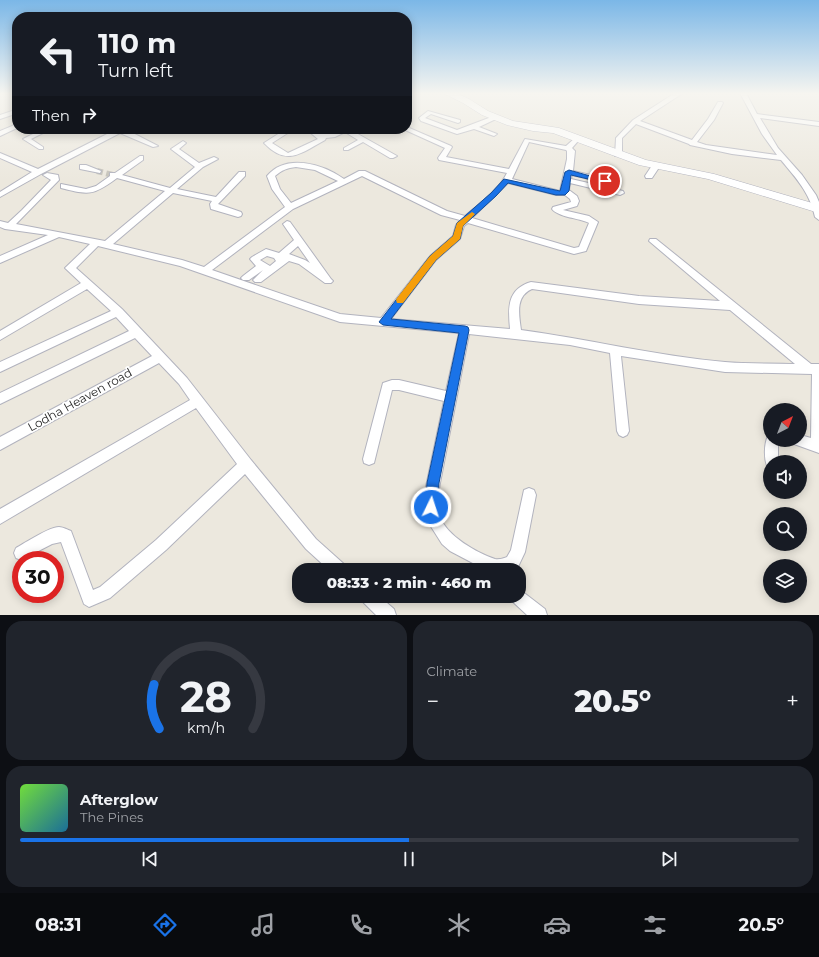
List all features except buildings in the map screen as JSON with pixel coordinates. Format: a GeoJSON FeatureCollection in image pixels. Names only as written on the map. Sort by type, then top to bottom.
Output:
{"type":"FeatureCollection","features":[{"type":"Feature","properties":{"kind":"street"},"geometry":{"type":"LineString","coordinates":[[428,122],[457,132],[486,122]]}},
{"type":"Feature","properties":{"kind":"street"},"geometry":{"type":"LineString","coordinates":[[507,122],[533,128],[555,130],[618,154],[656,166],[710,176],[819,212]]}},
{"type":"Feature","properties":{"kind":"street"},"geometry":{"type":"LineString","coordinates":[[618,154],[619,138],[633,122]]}},
{"type":"Feature","properties":{"kind":"street"},"geometry":{"type":"LineString","coordinates":[[636,122],[692,144],[714,150],[781,158]]}},
{"type":"Feature","properties":{"kind":"street"},"geometry":{"type":"LineString","coordinates":[[692,144],[710,122]]}},
{"type":"Feature","properties":{"kind":"street"},"geometry":{"type":"LineString","coordinates":[[759,122],[768,139],[781,158],[809,190],[819,212]]}},
{"type":"Feature","properties":{"kind":"street"},"geometry":{"type":"LineString","coordinates":[[801,122],[819,124]]}},
{"type":"Feature","properties":{"kind":"street"},"geometry":{"type":"LineString","coordinates":[[474,127],[494,134]]}},
{"type":"Feature","properties":{"kind":"street"},"geometry":{"type":"LineString","coordinates":[[0,134],[12,128]]}},
{"type":"Feature","properties":{"kind":"street"},"geometry":{"type":"LineString","coordinates":[[412,132],[449,147],[442,158],[512,172]]}},
{"type":"Feature","properties":{"kind":"street"},"geometry":{"type":"LineString","coordinates":[[38,134],[26,140],[41,148]]}},
{"type":"Feature","properties":{"kind":"street"},"geometry":{"type":"LineString","coordinates":[[0,195],[38,172],[113,134]]}},
{"type":"Feature","properties":{"kind":"street"},"geometry":{"type":"LineString","coordinates":[[130,134],[155,146]]}},
{"type":"Feature","properties":{"kind":"street"},"geometry":{"type":"LineString","coordinates":[[282,134],[267,143],[286,155],[291,155],[323,139],[316,134]]}},
{"type":"Feature","properties":{"kind":"street"},"geometry":{"type":"LineString","coordinates":[[320,134],[327,138],[334,134]]}},
{"type":"Feature","properties":{"kind":"street"},"geometry":{"type":"LineString","coordinates":[[352,134],[393,156]]}},
{"type":"Feature","properties":{"kind":"street"},"geometry":{"type":"LineString","coordinates":[[568,148],[577,139]]}},
{"type":"Feature","properties":{"kind":"street"},"geometry":{"type":"LineString","coordinates":[[346,149],[363,140]]}},
{"type":"Feature","properties":{"kind":"street"},"geometry":{"type":"LineString","coordinates":[[383,322],[433,258],[457,237],[460,225],[494,194],[506,180],[512,172],[527,140],[568,148],[571,151],[565,191]]}},
{"type":"Feature","properties":{"kind":"street"},"geometry":{"type":"LineString","coordinates":[[183,143],[174,149],[200,166]]}},
{"type":"Feature","properties":{"kind":"street"},"geometry":{"type":"LineString","coordinates":[[0,155],[38,172]]}},
{"type":"Feature","properties":{"kind":"street"},"geometry":{"type":"LineString","coordinates":[[64,186],[86,191],[99,188],[140,158]]}},
{"type":"Feature","properties":{"kind":"street"},"geometry":{"type":"LineString","coordinates":[[214,159],[200,166],[70,268],[118,312],[183,381],[246,465],[312,544],[332,563]]}},
{"type":"Feature","properties":{"kind":"street"},"geometry":{"type":"LineString","coordinates":[[290,207],[284,201],[272,182],[271,176],[279,169],[296,164],[307,166],[334,176],[344,182]]}},
{"type":"Feature","properties":{"kind":"street"},"geometry":{"type":"LineString","coordinates":[[649,176],[656,166]]}},
{"type":"Feature","properties":{"kind":"street"},"geometry":{"type":"LineString","coordinates":[[83,167],[97,171]]}},
{"type":"Feature","properties":{"kind":"street"},"geometry":{"type":"LineString","coordinates":[[238,214],[214,207],[214,204],[242,174]]}},
{"type":"Feature","properties":{"kind":"street"},"geometry":{"type":"LineString","coordinates":[[205,271],[290,207],[358,174],[367,175],[432,207],[466,220],[574,251],[579,251],[583,249],[594,222],[586,218],[558,211],[556,209],[574,204],[574,198],[565,191]]}},
{"type":"Feature","properties":{"kind":"street"},"geometry":{"type":"LineString","coordinates":[[4,225],[25,212],[55,180],[56,177],[47,175]]}},
{"type":"Feature","properties":{"kind":"street"},"geometry":{"type":"LineString","coordinates":[[115,176],[218,200]]}},
{"type":"Feature","properties":{"kind":"street"},"geometry":{"type":"LineString","coordinates":[[568,176],[605,181],[608,179],[608,176]]}},
{"type":"Feature","properties":{"kind":"street"},"geometry":{"type":"LineString","coordinates":[[568,176],[620,193]]}},
{"type":"Feature","properties":{"kind":"street"},"geometry":{"type":"LineString","coordinates":[[506,180],[556,193],[562,193],[565,191]]}},
{"type":"Feature","properties":{"kind":"street"},"geometry":{"type":"LineString","coordinates":[[246,282],[265,266],[286,258],[297,259],[328,281],[287,224]]}},
{"type":"Feature","properties":{"kind":"street"},"geometry":{"type":"LineString","coordinates":[[4,225],[101,244],[182,264],[246,282],[340,318],[516,334],[570,341],[616,350],[725,367],[815,370]]}},
{"type":"Feature","properties":{"kind":"street"},"geometry":{"type":"LineString","coordinates":[[0,260],[57,235]]}},
{"type":"Feature","properties":{"kind":"street"},"geometry":{"type":"LineString","coordinates":[[258,280],[299,241]]}},
{"type":"Feature","properties":{"kind":"street"},"geometry":{"type":"LineString","coordinates":[[653,241],[732,306],[815,370]]}},
{"type":"Feature","properties":{"kind":"street"},"geometry":{"type":"LineString","coordinates":[[265,266],[255,259],[262,252],[269,252],[278,260]]}},
{"type":"Feature","properties":{"kind":"street"},"geometry":{"type":"LineString","coordinates":[[0,336],[87,284]]}},
{"type":"Feature","properties":{"kind":"street"},"geometry":{"type":"LineString","coordinates":[[516,334],[514,312],[516,296],[524,287],[531,285],[639,300],[732,306]]}},
{"type":"Feature","properties":{"kind":"street"},"geometry":{"type":"LineString","coordinates":[[0,366],[118,312]]}},
{"type":"Feature","properties":{"kind":"street"},"geometry":{"type":"LineString","coordinates":[[465,330],[433,483],[431,507],[438,528],[448,542],[485,563]]}},
{"type":"Feature","properties":{"kind":"street"},"geometry":{"type":"LineString","coordinates":[[0,400],[137,332]]}},
{"type":"Feature","properties":{"kind":"street"},"geometry":{"type":"LineString","coordinates":[[616,350],[623,431]]}},
{"type":"Feature","properties":{"kind":"street","name":"Lodha Heaven road"},"geometry":{"type":"LineString","coordinates":[[0,444],[160,357]]}},
{"type":"Feature","properties":{"kind":"street"},"geometry":{"type":"LineString","coordinates":[[807,443],[818,447],[815,370]]}},
{"type":"Feature","properties":{"kind":"street"},"geometry":{"type":"LineString","coordinates":[[369,459],[386,387],[399,385],[451,397]]}},
{"type":"Feature","properties":{"kind":"street"},"geometry":{"type":"LineString","coordinates":[[0,517],[198,401]]}},
{"type":"Feature","properties":{"kind":"street"},"geometry":{"type":"LineString","coordinates":[[25,551],[59,534],[66,536],[89,599],[97,597],[105,593],[161,545],[246,465]]}},
{"type":"Feature","properties":{"kind":"street"},"geometry":{"type":"LineString","coordinates":[[512,563],[518,552],[529,495]]}},
{"type":"Feature","properties":{"kind":"street"},"geometry":{"type":"LineString","coordinates":[[375,603],[388,615]]}},
{"type":"Feature","properties":{"kind":"street"},"geometry":{"type":"LineString","coordinates":[[525,603],[539,615]]}},
{"type":"Feature","properties":{"kind":"tunnel"},"geometry":{"type":"LineString","coordinates":[[97,171],[113,175]]}},
{"type":"Feature","properties":{"kind":"slow traffic"},"geometry":{"type":"LineString","coordinates":[[400,300],[433,258],[457,237],[460,225],[472,214]]}},
{"type":"Feature","properties":{"kind":"route"},"geometry":{"type":"LineString","coordinates":[[431,507],[433,483],[465,330],[383,322],[433,258],[457,237],[460,225],[494,194],[506,180],[556,193],[562,193],[565,191],[569,172],[605,181]]}}]}
